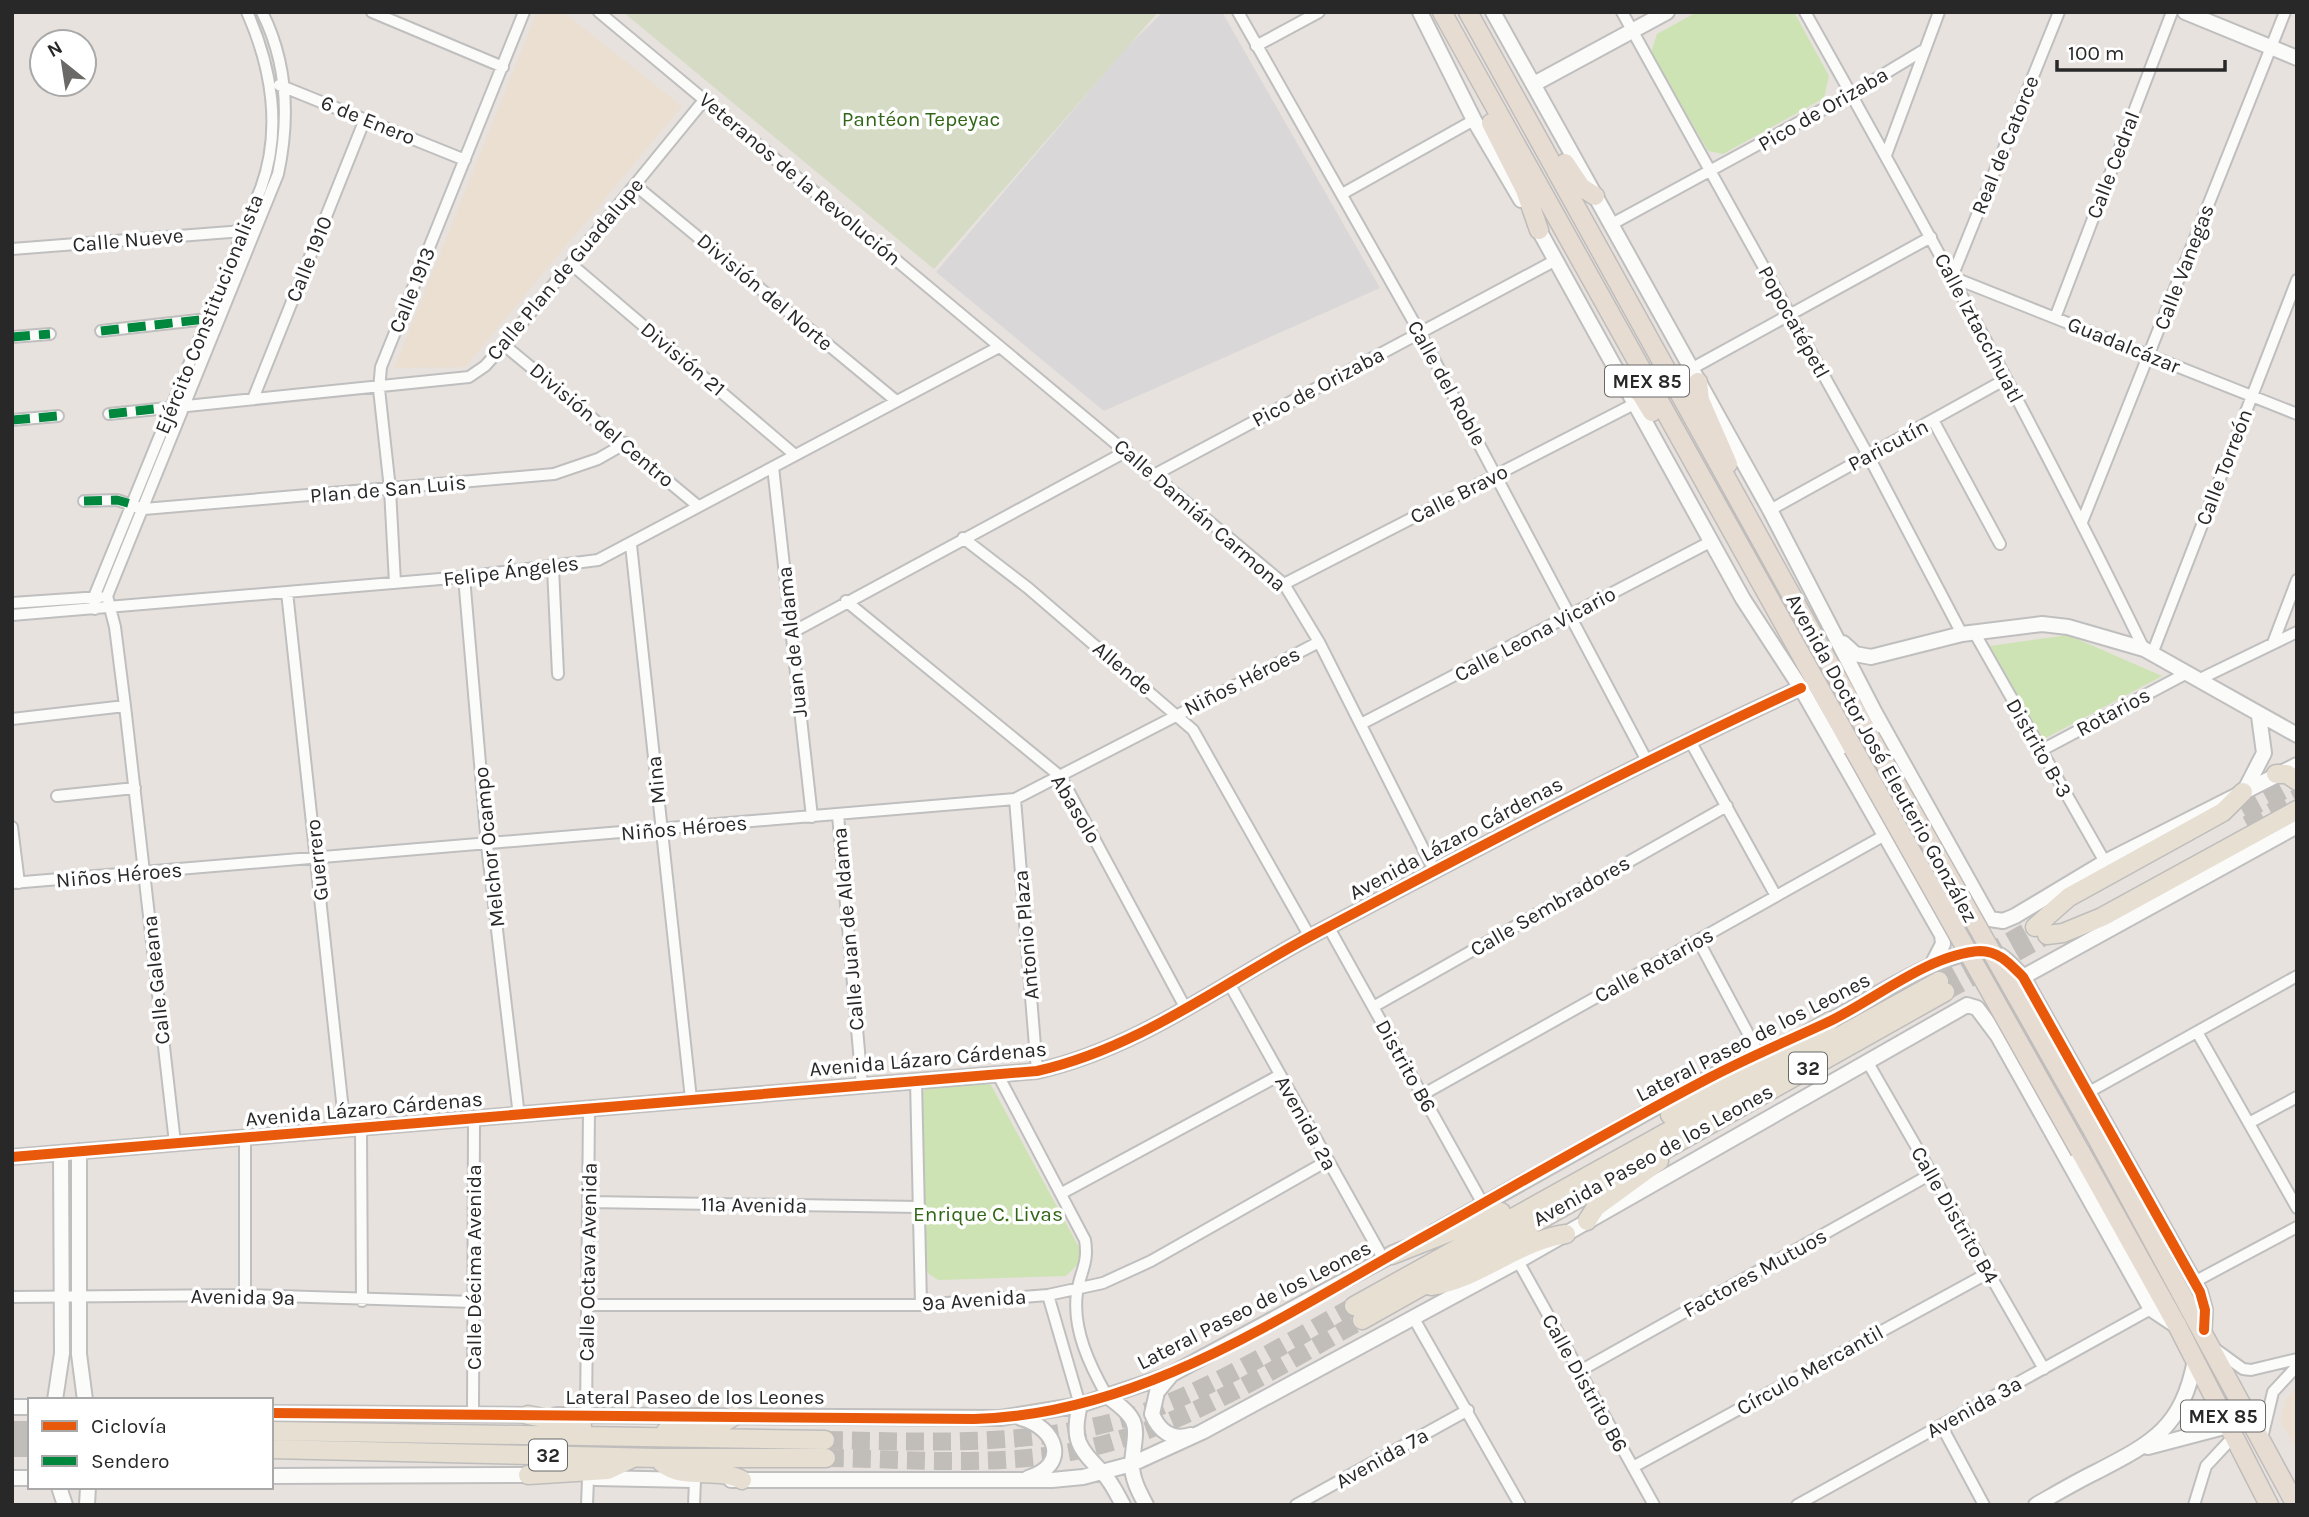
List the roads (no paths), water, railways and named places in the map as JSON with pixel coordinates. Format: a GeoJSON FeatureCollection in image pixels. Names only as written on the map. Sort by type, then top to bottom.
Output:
{"type":"FeatureCollection","features":[{"type":"Feature","properties":{"kind":"highway","name":"Avenida Doctor José Eleuterio González"},"geometry":{"type":"LineString","coordinates":[[1442,12],[1486,95],[2178,1326],[2269,1505]]}},
{"type":"Feature","properties":{"kind":"highway","name":"Avenida Doctor José Eleuterio González"},"geometry":{"type":"LineString","coordinates":[[1468,12],[1870,737],[2214,1348],[2296,1505]]}},
{"type":"Feature","properties":{"kind":"highway"},"geometry":{"type":"LineString","coordinates":[[1512,90],[1528,99],[1575,180],[1595,195]]}},
{"type":"Feature","properties":{"kind":"highway"},"geometry":{"type":"LineString","coordinates":[[1486,95],[1495,135],[1525,190],[1539,230]]}},
{"type":"Feature","properties":{"kind":"highway"},"geometry":{"type":"LineString","coordinates":[[1618,373],[1641,394],[1698,492],[1723,516]]}},
{"type":"Feature","properties":{"kind":"highway"},"geometry":{"type":"LineString","coordinates":[[1695,376],[1700,400],[1728,461],[1732,488]]}},
{"type":"Feature","properties":{"kind":"main road"},"geometry":{"type":"LineString","coordinates":[[2276,774],[2287,774],[2297,781]]}},
{"type":"Feature","properties":{"kind":"main road"},"geometry":{"type":"LineString","coordinates":[[2041,933],[2069,897],[2223,812],[2242,792]]}},
{"type":"Feature","properties":{"kind":"main road"},"geometry":{"type":"LineString","coordinates":[[2041,933],[2063,933],[2102,917],[2297,810]]}},
{"type":"Feature","properties":{"kind":"main road"},"geometry":{"type":"LineString","coordinates":[[2041,933],[2245,818]]}},
{"type":"Feature","properties":{"kind":"main road","name":"Avenida Paseo de los Leones"},"geometry":{"type":"LineString","coordinates":[[1939,979],[1672,1144],[1418,1288],[1358,1313],[1568,1185],[1939,979]]}},
{"type":"Feature","properties":{"kind":"main road"},"geometry":{"type":"LineString","coordinates":[[1388,1257],[1568,1185],[1631,1139],[1830,1021]]}},
{"type":"Feature","properties":{"kind":"main road"},"geometry":{"type":"LineString","coordinates":[[1587,1221],[1596,1207],[1650,1169],[1672,1144]]}},
{"type":"Feature","properties":{"kind":"main road"},"geometry":{"type":"LineString","coordinates":[[1418,1288],[1462,1279],[1536,1241],[1566,1234]]}},
{"type":"Feature","properties":{"kind":"main road"},"geometry":{"type":"LineString","coordinates":[[528,1415],[592,1429],[603,1437]]}},
{"type":"Feature","properties":{"kind":"main road"},"geometry":{"type":"LineString","coordinates":[[649,1438],[669,1430],[726,1421],[734,1416]]}},
{"type":"Feature","properties":{"kind":"main road","name":"32"},"geometry":{"type":"LineString","coordinates":[[273,1431],[649,1438],[825,1449],[658,1458],[273,1449]]}},
{"type":"Feature","properties":{"kind":"main road"},"geometry":{"type":"LineString","coordinates":[[528,1475],[608,1470],[634,1457]]}},
{"type":"Feature","properties":{"kind":"main road"},"geometry":{"type":"LineString","coordinates":[[658,1458],[666,1467],[676,1470],[729,1475],[742,1480]]}},
{"type":"Feature","properties":{"kind":"street","name":"Ejército Constitucionalista"},"geometry":{"type":"LineString","coordinates":[[95,609],[94,597],[272,154],[270,82],[259,40],[247,12]]}},
{"type":"Feature","properties":{"kind":"street","name":"Ejército Constitucionalista"},"geometry":{"type":"LineString","coordinates":[[107,596],[278,174],[286,125],[284,86],[275,46],[262,12]]}},
{"type":"Feature","properties":{"kind":"street"},"geometry":{"type":"LineString","coordinates":[[372,12],[503,67]]}},
{"type":"Feature","properties":{"kind":"street","name":"Calle 1913"},"geometry":{"type":"LineString","coordinates":[[395,583],[390,489],[379,389],[381,367],[524,12]]}},
{"type":"Feature","properties":{"kind":"street","name":"Veteranos de la Revolución"},"geometry":{"type":"LineString","coordinates":[[599,12],[999,347]]}},
{"type":"Feature","properties":{"kind":"street","name":"Calle del Roble"},"geometry":{"type":"LineString","coordinates":[[1238,12],[1420,332],[1646,760]]}},
{"type":"Feature","properties":{"kind":"street"},"geometry":{"type":"LineString","coordinates":[[1256,46],[1319,12]]}},
{"type":"Feature","properties":{"kind":"street"},"geometry":{"type":"LineString","coordinates":[[1420,12],[1474,120],[1556,260],[1710,542],[1743,600],[1801,688],[1930,912],[1942,935],[1939,979]]}},
{"type":"Feature","properties":{"kind":"street"},"geometry":{"type":"LineString","coordinates":[[1493,12],[1770,510],[1830,630],[1990,919],[2003,921],[2105,862],[2297,765]]}},
{"type":"Feature","properties":{"kind":"street","name":"Popocatépetl"},"geometry":{"type":"LineString","coordinates":[[1622,12],[1968,633]]}},
{"type":"Feature","properties":{"kind":"street"},"geometry":{"type":"LineString","coordinates":[[1534,84],[1667,12]]}},
{"type":"Feature","properties":{"kind":"street","name":"Calle Iztaccíhuatl"},"geometry":{"type":"LineString","coordinates":[[1805,12],[1931,237],[2148,651]]}},
{"type":"Feature","properties":{"kind":"street"},"geometry":{"type":"LineString","coordinates":[[1886,155],[1938,12]]}},
{"type":"Feature","properties":{"kind":"street","name":"Real de Catorce"},"geometry":{"type":"LineString","coordinates":[[1952,277],[2059,12]]}},
{"type":"Feature","properties":{"kind":"street","name":"Calle Cedral"},"geometry":{"type":"LineString","coordinates":[[2054,317],[2172,12]]}},
{"type":"Feature","properties":{"kind":"street"},"geometry":{"type":"LineString","coordinates":[[2185,12],[2297,58]]}},
{"type":"Feature","properties":{"kind":"street","name":"Calle Vanegas"},"geometry":{"type":"LineString","coordinates":[[2082,522],[2285,12]]}},
{"type":"Feature","properties":{"kind":"street","name":"Pico de Orizaba"},"geometry":{"type":"LineString","coordinates":[[1612,224],[1851,94],[1922,51]]}},
{"type":"Feature","properties":{"kind":"street","name":"6 de Enero"},"geometry":{"type":"LineString","coordinates":[[270,82],[465,160]]}},
{"type":"Feature","properties":{"kind":"street","name":"Calle Plan de Guadalupe"},"geometry":{"type":"LineString","coordinates":[[109,414],[187,404],[379,389],[469,377],[485,366],[504,345],[705,99]]}},
{"type":"Feature","properties":{"kind":"street","name":"Calle 1910"},"geometry":{"type":"LineString","coordinates":[[253,399],[365,119]]}},
{"type":"Feature","properties":{"kind":"street"},"geometry":{"type":"LineString","coordinates":[[1342,194],[1474,120]]}},
{"type":"Feature","properties":{"kind":"street","name":"División del Norte"},"geometry":{"type":"LineString","coordinates":[[635,185],[895,400]]}},
{"type":"Feature","properties":{"kind":"street","name":"Calle Nueve"},"geometry":{"type":"LineString","coordinates":[[12,249],[243,231]]}},
{"type":"Feature","properties":{"kind":"street"},"geometry":{"type":"LineString","coordinates":[[1695,376],[1789,314],[1931,237]]}},
{"type":"Feature","properties":{"kind":"street","name":"Pico de Orizaba"},"geometry":{"type":"LineString","coordinates":[[1154,475],[1556,260]]}},
{"type":"Feature","properties":{"kind":"street","name":"División 21"},"geometry":{"type":"LineString","coordinates":[[571,264],[794,455]]}},
{"type":"Feature","properties":{"kind":"street","name":"Guadalcázar"},"geometry":{"type":"LineString","coordinates":[[1952,277],[2297,414]]}},
{"type":"Feature","properties":{"kind":"street","name":"Calle Torreón"},"geometry":{"type":"LineString","coordinates":[[2148,651],[2297,280]]}},
{"type":"Feature","properties":{"kind":"street"},"geometry":{"type":"LineString","coordinates":[[101,331],[207,319]]}},
{"type":"Feature","properties":{"kind":"street"},"geometry":{"type":"LineString","coordinates":[[12,337],[50,334]]}},
{"type":"Feature","properties":{"kind":"street","name":"División del Centro"},"geometry":{"type":"LineString","coordinates":[[504,345],[626,443],[698,506]]}},
{"type":"Feature","properties":{"kind":"street","name":"Felipe Ángeles"},"geometry":{"type":"LineString","coordinates":[[13,607],[110,608],[464,578],[598,560],[631,545],[895,400],[999,347]]}},
{"type":"Feature","properties":{"kind":"street","name":"Calle Damián Carmona"},"geometry":{"type":"LineString","coordinates":[[999,347],[1128,451],[1284,584],[1319,642],[1434,870]]}},
{"type":"Feature","properties":{"kind":"street","name":"Paricutín"},"geometry":{"type":"LineString","coordinates":[[1770,510],[2006,379]]}},
{"type":"Feature","properties":{"kind":"street","name":"Calle Bravo"},"geometry":{"type":"LineString","coordinates":[[1284,584],[1634,404]]}},
{"type":"Feature","properties":{"kind":"street"},"geometry":{"type":"LineString","coordinates":[[12,420],[58,416]]}},
{"type":"Feature","properties":{"kind":"street"},"geometry":{"type":"LineString","coordinates":[[1933,421],[2000,544]]}},
{"type":"Feature","properties":{"kind":"street","name":"Plan de San Luis"},"geometry":{"type":"LineString","coordinates":[[144,509],[554,474],[598,458],[626,443]]}},
{"type":"Feature","properties":{"kind":"street"},"geometry":{"type":"LineString","coordinates":[[791,633],[1128,451]]}},
{"type":"Feature","properties":{"kind":"street","name":"Juan de Aldama"},"geometry":{"type":"LineString","coordinates":[[773,467],[812,817]]}},
{"type":"Feature","properties":{"kind":"street"},"geometry":{"type":"LineString","coordinates":[[84,501],[117,500],[144,509]]}},
{"type":"Feature","properties":{"kind":"street","name":"Allende"},"geometry":{"type":"LineString","coordinates":[[963,538],[1028,588],[1178,714],[1204,748],[1310,937]]}},
{"type":"Feature","properties":{"kind":"street","name":"Calle Leona Vicario"},"geometry":{"type":"LineString","coordinates":[[1361,724],[1710,542]]}},
{"type":"Feature","properties":{"kind":"street","name":"Mina"},"geometry":{"type":"LineString","coordinates":[[631,545],[691,1099]]}},
{"type":"Feature","properties":{"kind":"street"},"geometry":{"type":"LineString","coordinates":[[553,568],[558,674]]}},
{"type":"Feature","properties":{"kind":"street","name":"Melchor Ocampo"},"geometry":{"type":"LineString","coordinates":[[464,578],[487,845],[519,1116]]}},
{"type":"Feature","properties":{"kind":"street"},"geometry":{"type":"LineString","coordinates":[[2273,643],[2297,580]]}},
{"type":"Feature","properties":{"kind":"street","name":"Guerrero"},"geometry":{"type":"LineString","coordinates":[[287,592],[345,1129]]}},
{"type":"Feature","properties":{"kind":"street"},"geometry":{"type":"LineString","coordinates":[[107,596],[110,608]]}},
{"type":"Feature","properties":{"kind":"street","name":"Felipe Ángeles"},"geometry":{"type":"LineString","coordinates":[[13,607],[107,596]]}},
{"type":"Feature","properties":{"kind":"street","name":"Abasolo"},"geometry":{"type":"LineString","coordinates":[[846,601],[1061,776],[1186,1009]]}},
{"type":"Feature","properties":{"kind":"street","name":"Calle Galeana"},"geometry":{"type":"LineString","coordinates":[[110,608],[135,788],[175,1143]]}},
{"type":"Feature","properties":{"kind":"street"},"geometry":{"type":"LineString","coordinates":[[1830,630],[1846,648],[1861,657],[1968,633],[2042,624],[2081,630],[2148,651],[2259,716],[2297,735]]}},
{"type":"Feature","properties":{"kind":"street","name":"Rotarios"},"geometry":{"type":"LineString","coordinates":[[2040,751],[2191,677],[2297,632]]}},
{"type":"Feature","properties":{"kind":"street","name":"Distrito B-3"},"geometry":{"type":"LineString","coordinates":[[1968,633],[2105,862]]}},
{"type":"Feature","properties":{"kind":"street","name":"Niños Héroes"},"geometry":{"type":"LineString","coordinates":[[16,883],[1015,799],[1319,642]]}},
{"type":"Feature","properties":{"kind":"street","name":"Avenida Lázaro Cárdenas"},"geometry":{"type":"LineString","coordinates":[[12,1157],[1037,1070],[1084,1059],[1186,1009],[1310,937],[1646,760],[1801,688]]}},
{"type":"Feature","properties":{"kind":"street"},"geometry":{"type":"LineString","coordinates":[[12,719],[125,706]]}},
{"type":"Feature","properties":{"kind":"street"},"geometry":{"type":"LineString","coordinates":[[2242,792],[2253,778],[2264,753],[2259,716]]}},
{"type":"Feature","properties":{"kind":"street"},"geometry":{"type":"LineString","coordinates":[[1689,739],[1776,896]]}},
{"type":"Feature","properties":{"kind":"street"},"geometry":{"type":"LineString","coordinates":[[57,796],[135,788]]}},
{"type":"Feature","properties":{"kind":"street","name":"Antonio Plaza"},"geometry":{"type":"LineString","coordinates":[[1015,799],[1037,1070]]}},
{"type":"Feature","properties":{"kind":"street","name":"Calle Sembradores"},"geometry":{"type":"LineString","coordinates":[[1373,1007],[1727,806]]}},
{"type":"Feature","properties":{"kind":"street","name":"Calle Juan de Aldama"},"geometry":{"type":"LineString","coordinates":[[838,815],[862,1085]]}},
{"type":"Feature","properties":{"kind":"street"},"geometry":{"type":"LineString","coordinates":[[2204,1330],[2205,1310],[2194,1282],[2023,977],[2291,829],[2297,817]]}},
{"type":"Feature","properties":{"kind":"street"},"geometry":{"type":"LineString","coordinates":[[1894,850],[1906,858],[1919,858],[1931,851],[1939,839],[1938,826]]}},
{"type":"Feature","properties":{"kind":"street"},"geometry":{"type":"LineString","coordinates":[[12,827],[16,883]]}},
{"type":"Feature","properties":{"kind":"street","name":"Calle Rotarios"},"geometry":{"type":"LineString","coordinates":[[1422,1095],[1885,835]]}},
{"type":"Feature","properties":{"kind":"street"},"geometry":{"type":"LineString","coordinates":[[1930,912],[1932,902],[1946,886],[1969,881]]}},
{"type":"Feature","properties":{"kind":"street","name":"Distrito B6"},"geometry":{"type":"LineString","coordinates":[[1329,928],[1483,1204]]}},
{"type":"Feature","properties":{"kind":"street"},"geometry":{"type":"LineString","coordinates":[[1698,940],[1759,1054]]}},
{"type":"Feature","properties":{"kind":"street","name":"Lateral Paseo de los Leones"},"geometry":{"type":"LineString","coordinates":[[273,1413],[1015,1417],[1080,1405],[1172,1374],[1710,1077],[1830,1021],[1939,979],[1967,954],[1996,953],[2023,977]]}},
{"type":"Feature","properties":{"kind":"street"},"geometry":{"type":"LineString","coordinates":[[2089,1092],[2297,975]]}},
{"type":"Feature","properties":{"kind":"street","name":"Avenida 2a"},"geometry":{"type":"LineString","coordinates":[[1230,985],[1327,1161],[1388,1257]]}},
{"type":"Feature","properties":{"kind":"street"},"geometry":{"type":"LineString","coordinates":[[273,1476],[528,1475],[695,1480],[1016,1481],[1103,1473],[1132,1464],[1202,1432],[1518,1261],[1960,1008],[1971,1005],[1977,1008],[1998,1036],[2151,1308],[2178,1326]]}},
{"type":"Feature","properties":{"kind":"street"},"geometry":{"type":"LineString","coordinates":[[2197,1032],[2297,1208]]}},
{"type":"Feature","properties":{"kind":"street","name":"Calle Distrito B4"},"geometry":{"type":"LineString","coordinates":[[1867,1061],[2044,1369]]}},
{"type":"Feature","properties":{"kind":"street"},"geometry":{"type":"LineString","coordinates":[[997,1073],[1081,1231],[1087,1254],[1086,1268],[1077,1289],[1076,1307],[1080,1333],[1094,1374],[1107,1396],[1130,1418],[1136,1429],[1132,1464],[1135,1480],[1146,1505]]}},
{"type":"Feature","properties":{"kind":"street"},"geometry":{"type":"LineString","coordinates":[[1062,1193],[1280,1075]]}},
{"type":"Feature","properties":{"kind":"street"},"geometry":{"type":"LineString","coordinates":[[916,1080],[921,1305]]}},
{"type":"Feature","properties":{"kind":"street"},"geometry":{"type":"LineString","coordinates":[[2249,1123],[2297,1097]]}},
{"type":"Feature","properties":{"kind":"street","name":"Calle Octava Avenida"},"geometry":{"type":"LineString","coordinates":[[586,1415],[589,1110]]}},
{"type":"Feature","properties":{"kind":"street","name":"Calle Décima Avenida"},"geometry":{"type":"LineString","coordinates":[[473,1415],[474,1119]]}},
{"type":"Feature","properties":{"kind":"street"},"geometry":{"type":"LineString","coordinates":[[361,1129],[362,1301]]}},
{"type":"Feature","properties":{"kind":"street"},"geometry":{"type":"LineString","coordinates":[[244,1138],[245,1294]]}},
{"type":"Feature","properties":{"kind":"street"},"geometry":{"type":"LineString","coordinates":[[79,1151],[79,1353],[85,1398]]}},
{"type":"Feature","properties":{"kind":"street"},"geometry":{"type":"LineString","coordinates":[[55,1398],[62,1353],[61,1153]]}},
{"type":"Feature","properties":{"kind":"street","name":"9a Avenida"},"geometry":{"type":"LineString","coordinates":[[589,1305],[921,1305],[1048,1295],[1103,1283],[1150,1261],[1327,1161]]}},
{"type":"Feature","properties":{"kind":"street","name":"Factores Mutuos"},"geometry":{"type":"LineString","coordinates":[[1578,1372],[1931,1174]]}},
{"type":"Feature","properties":{"kind":"street","name":"11a Avenida"},"geometry":{"type":"LineString","coordinates":[[589,1202],[919,1207]]}},
{"type":"Feature","properties":{"kind":"street"},"geometry":{"type":"LineString","coordinates":[[2194,1282],[2297,1227]]}},
{"type":"Feature","properties":{"kind":"street","name":"Calle Distrito B6"},"geometry":{"type":"LineString","coordinates":[[1518,1261],[1654,1505]]}},
{"type":"Feature","properties":{"kind":"street","name":"Círculo Mercantil"},"geometry":{"type":"LineString","coordinates":[[1633,1467],[1988,1273]]}},
{"type":"Feature","properties":{"kind":"street","name":"Avenida 9a"},"geometry":{"type":"LineString","coordinates":[[12,1297],[245,1294],[362,1301],[474,1303]]}},
{"type":"Feature","properties":{"kind":"street"},"geometry":{"type":"LineString","coordinates":[[1048,1295],[1080,1405],[1075,1430],[1078,1444],[1085,1457],[1103,1473],[1123,1505]]}},
{"type":"Feature","properties":{"kind":"street","name":"Avenida 3a"},"geometry":{"type":"LineString","coordinates":[[1797,1505],[2151,1308]]}},
{"type":"Feature","properties":{"kind":"street"},"geometry":{"type":"LineString","coordinates":[[1413,1317],[1520,1505]]}},
{"type":"Feature","properties":{"kind":"street"},"geometry":{"type":"LineString","coordinates":[[2214,1348],[2243,1369],[2251,1370],[2297,1359]]}},
{"type":"Feature","properties":{"kind":"street"},"geometry":{"type":"LineString","coordinates":[[2036,1505],[2144,1448],[2163,1432],[2179,1410],[2190,1386],[2195,1360]]}},
{"type":"Feature","properties":{"kind":"street"},"geometry":{"type":"LineString","coordinates":[[2262,1438],[2273,1392],[2297,1366]]}},
{"type":"Feature","properties":{"kind":"street"},"geometry":{"type":"LineString","coordinates":[[1172,1374],[1153,1403],[1156,1423],[1163,1432],[1176,1437],[1202,1432]]}},
{"type":"Feature","properties":{"kind":"street","name":"Avenida 7a"},"geometry":{"type":"LineString","coordinates":[[1296,1505],[1468,1410]]}},
{"type":"Feature","properties":{"kind":"street"},"geometry":{"type":"LineString","coordinates":[[1015,1417],[1038,1424],[1046,1431],[1054,1449],[1053,1460],[1046,1469],[1016,1481]]}},
{"type":"Feature","properties":{"kind":"street"},"geometry":{"type":"LineString","coordinates":[[1941,1426],[1984,1505]]}},
{"type":"Feature","properties":{"kind":"street"},"geometry":{"type":"LineString","coordinates":[[2144,1448],[2231,1431]]}},
{"type":"Feature","properties":{"kind":"street"},"geometry":{"type":"LineString","coordinates":[[2194,1505],[2206,1466],[2231,1431]]}},
{"type":"Feature","properties":{"kind":"street"},"geometry":{"type":"LineString","coordinates":[[587,1478],[587,1505]]}},
{"type":"Feature","properties":{"kind":"street"},"geometry":{"type":"LineString","coordinates":[[694,1505],[695,1480]]}},
{"type":"Feature","properties":{"kind":"tunnel"},"geometry":{"type":"LineString","coordinates":[[2243,812],[2297,783]]}},
{"type":"Feature","properties":{"kind":"tunnel"},"geometry":{"type":"LineString","coordinates":[[2247,825],[2297,798]]}},
{"type":"Feature","properties":{"kind":"tunnel"},"geometry":{"type":"LineString","coordinates":[[1939,981],[2035,927]]}},
{"type":"Feature","properties":{"kind":"tunnel"},"geometry":{"type":"LineString","coordinates":[[1945,992],[2042,938]]}},
{"type":"Feature","properties":{"kind":"tunnel"},"geometry":{"type":"LineString","coordinates":[[825,1440],[998,1440],[1041,1436],[1125,1419],[1214,1382],[1354,1306]]}},
{"type":"Feature","properties":{"kind":"tunnel"},"geometry":{"type":"LineString","coordinates":[[826,1458],[980,1461],[1041,1457],[1110,1442],[1148,1430],[1221,1398],[1362,1320]]}},
{"type":"Feature","properties":{"kind":"tunnel"},"geometry":{"type":"LineString","coordinates":[[12,1430],[28,1430]]}},
{"type":"Feature","properties":{"kind":"tunnel"},"geometry":{"type":"LineString","coordinates":[[12,1448],[28,1448]]}},
{"type":"Feature","properties":{"kind":"park label","name":"Pantéon Tepeyac"},"geometry":{"type":"Point","coordinates":[921,119]}},
{"type":"Feature","properties":{"kind":"park label","name":"Enrique C. Livas"},"geometry":{"type":"Point","coordinates":[988,1214]}}]}
